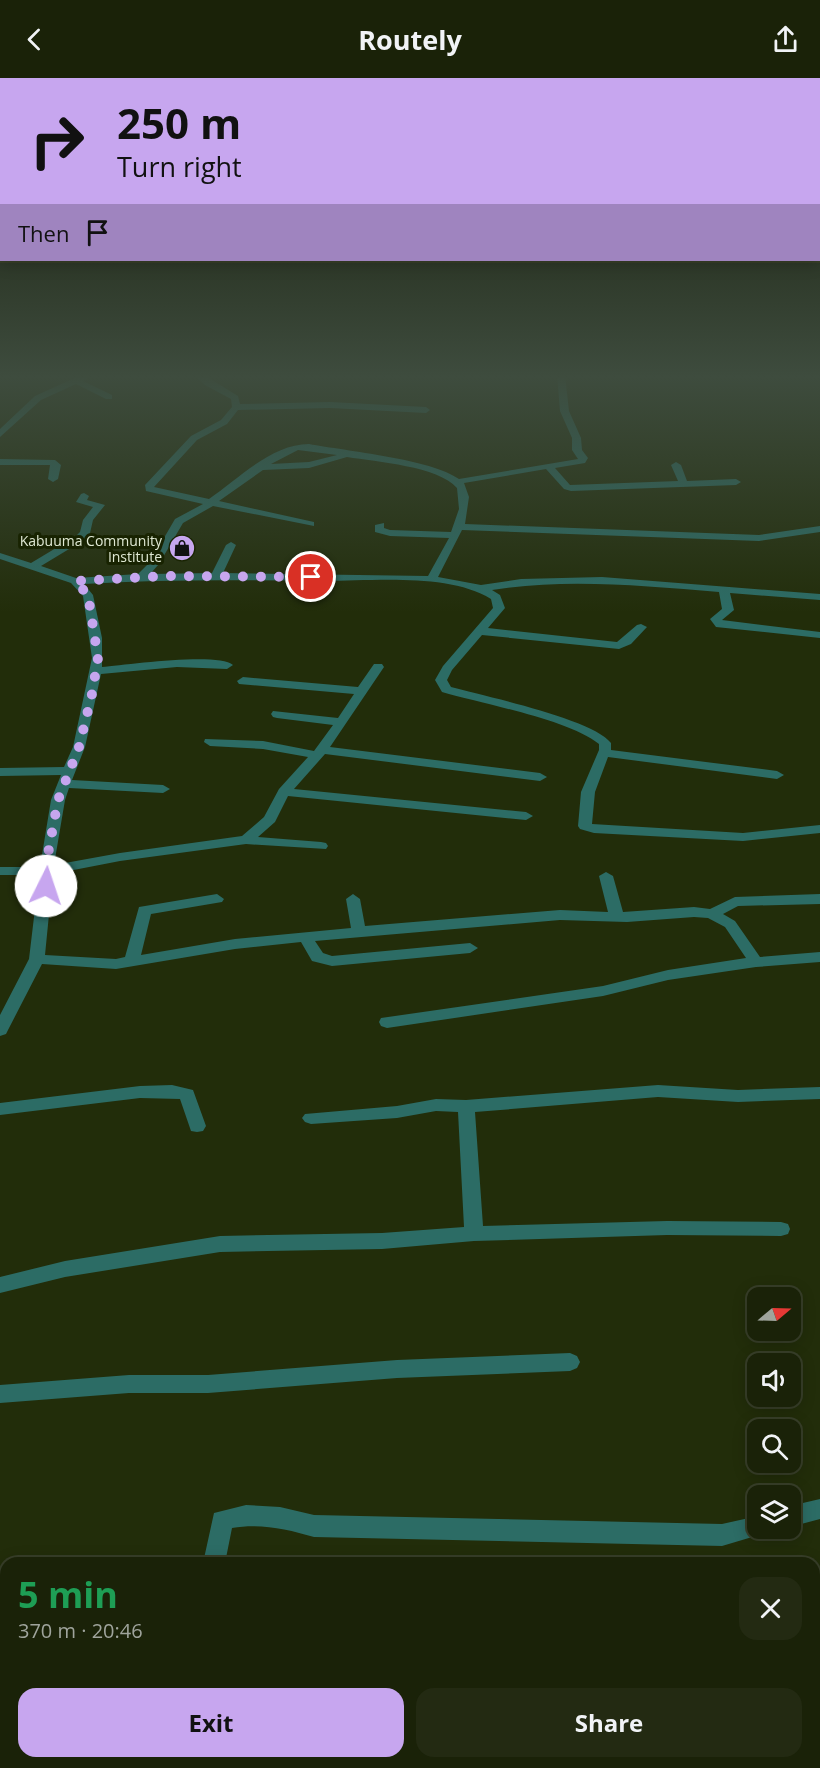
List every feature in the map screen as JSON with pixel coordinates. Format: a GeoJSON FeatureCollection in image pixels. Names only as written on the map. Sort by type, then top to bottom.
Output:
{"type":"FeatureCollection","features":[{"type":"Feature","properties":{"kind":"street"},"geometry":{"type":"LineString","coordinates":[[179,454],[148,488],[310,524]]}},
{"type":"Feature","properties":{"kind":"street"},"geometry":{"type":"LineString","coordinates":[[140,578],[154,564],[175,526],[261,467],[285,454]]}},
{"type":"Feature","properties":{"kind":"street"},"geometry":{"type":"LineString","coordinates":[[342,454],[424,468],[441,473],[462,488],[465,499],[456,531],[431,579]]}},
{"type":"Feature","properties":{"kind":"street"},"geometry":{"type":"LineString","coordinates":[[456,482],[582,461],[583,458],[580,454]]}},
{"type":"Feature","properties":{"kind":"street"},"geometry":{"type":"LineString","coordinates":[[261,467],[309,465],[348,455]]}},
{"type":"Feature","properties":{"kind":"street"},"geometry":{"type":"LineString","coordinates":[[0,462],[54,462],[56,465],[53,479]]}},
{"type":"Feature","properties":{"kind":"street"},"geometry":{"type":"LineString","coordinates":[[548,465],[567,487],[571,488],[683,483],[708,488],[736,482]]}},
{"type":"Feature","properties":{"kind":"street"},"geometry":{"type":"LineString","coordinates":[[676,465],[683,483]]}},
{"type":"Feature","properties":{"kind":"street"},"geometry":{"type":"LineString","coordinates":[[33,566],[71,545],[85,533],[88,520],[100,505],[81,502],[84,496]]}},
{"type":"Feature","properties":{"kind":"street"},"geometry":{"type":"LineString","coordinates":[[380,525],[379,530],[390,533],[456,531],[759,538],[815,530],[820,541]]}},
{"type":"Feature","properties":{"kind":"street"},"geometry":{"type":"LineString","coordinates":[[216,576],[231,545]]}},
{"type":"Feature","properties":{"kind":"street"},"geometry":{"type":"LineString","coordinates":[[0,556],[75,581],[216,576],[431,579],[481,588],[496,597],[499,608],[447,669],[441,680],[446,688],[493,704],[557,718],[605,743],[604,753],[588,792],[585,826],[743,837],[820,829]]}},
{"type":"Feature","properties":{"kind":"street"},"geometry":{"type":"LineString","coordinates":[[481,588],[512,582],[602,580],[820,597]]}},
{"type":"Feature","properties":{"kind":"street"},"geometry":{"type":"LineString","coordinates":[[0,1030],[37,959],[58,800],[82,737],[92,694],[97,648],[88,595],[75,581]]}},
{"type":"Feature","properties":{"kind":"street"},"geometry":{"type":"LineString","coordinates":[[724,590],[728,610],[716,619],[720,625],[820,635]]}},
{"type":"Feature","properties":{"kind":"street"},"geometry":{"type":"LineString","coordinates":[[481,631],[619,646],[627,642],[641,627]]}},
{"type":"Feature","properties":{"kind":"street"},"geometry":{"type":"LineString","coordinates":[[95,671],[129,669],[162,663],[227,665]]}},
{"type":"Feature","properties":{"kind":"street"},"geometry":{"type":"LineString","coordinates":[[246,840],[270,819],[284,792],[319,753],[378,667]]}},
{"type":"Feature","properties":{"kind":"street"},"geometry":{"type":"LineString","coordinates":[[243,681],[362,691]]}},
{"type":"Feature","properties":{"kind":"street"},"geometry":{"type":"LineString","coordinates":[[278,714],[342,722]]}},
{"type":"Feature","properties":{"kind":"street"},"geometry":{"type":"LineString","coordinates":[[210,742],[262,745],[540,777]]}},
{"type":"Feature","properties":{"kind":"street"},"geometry":{"type":"LineString","coordinates":[[604,753],[777,775]]}},
{"type":"Feature","properties":{"kind":"street"},"geometry":{"type":"LineString","coordinates":[[0,772],[163,789]]}},
{"type":"Feature","properties":{"kind":"street"},"geometry":{"type":"LineString","coordinates":[[284,792],[526,816]]}},
{"type":"Feature","properties":{"kind":"street"},"geometry":{"type":"LineString","coordinates":[[0,871],[47,871],[120,857],[246,840],[321,846]]}},
{"type":"Feature","properties":{"kind":"street"},"geometry":{"type":"LineString","coordinates":[[606,876],[617,916]]}},
{"type":"Feature","properties":{"kind":"street"},"geometry":{"type":"LineString","coordinates":[[712,914],[742,901],[820,898]]}},
{"type":"Feature","properties":{"kind":"street"},"geometry":{"type":"LineString","coordinates":[[132,962],[144,910],[217,899]]}},
{"type":"Feature","properties":{"kind":"street"},"geometry":{"type":"LineString","coordinates":[[353,899],[359,932]]}},
{"type":"Feature","properties":{"kind":"street"},"geometry":{"type":"LineString","coordinates":[[37,959],[90,963],[132,962],[213,947],[359,932],[560,915],[617,916],[682,912],[712,914],[730,924],[756,962]]}},
{"type":"Feature","properties":{"kind":"street"},"geometry":{"type":"LineString","coordinates":[[305,937],[317,957],[332,961],[470,948]]}},
{"type":"Feature","properties":{"kind":"street"},"geometry":{"type":"LineString","coordinates":[[387,1022],[603,991],[668,975],[756,962],[820,957]]}},
{"type":"Feature","properties":{"kind":"street"},"geometry":{"type":"LineString","coordinates":[[311,1118],[397,1112],[436,1105],[466,1106],[658,1090],[738,1096],[820,1093]]}},
{"type":"Feature","properties":{"kind":"street"},"geometry":{"type":"LineString","coordinates":[[0,1109],[140,1092],[172,1091],[187,1094],[197,1126]]}},
{"type":"Feature","properties":{"kind":"street"},"geometry":{"type":"LineString","coordinates":[[466,1106],[474,1234]]}},
{"type":"Feature","properties":{"kind":"street"},"geometry":{"type":"LineString","coordinates":[[0,1285],[65,1269],[220,1244],[382,1241],[474,1234],[667,1228],[781,1229]]}},
{"type":"Feature","properties":{"kind":"street"},"geometry":{"type":"LineString","coordinates":[[0,1394],[129,1384],[208,1384],[397,1369],[570,1362]]}},
{"type":"Feature","properties":{"kind":"street"},"geometry":{"type":"LineString","coordinates":[[801,1514],[820,1509]]}},
{"type":"Feature","properties":{"kind":"street"},"geometry":{"type":"LineString","coordinates":[[215,1557],[222,1520],[238,1515],[272,1515],[314,1526],[722,1535],[747,1529]]}},
{"type":"Feature","properties":{"kind":"place","name":"Kabuuma Community Institute"},"geometry":{"type":"Point","coordinates":[182,548]}},
{"type":"Feature","properties":{"kind":"route"},"geometry":{"type":"LineString","coordinates":[[46,886],[48,854],[58,800],[79,747],[98,658],[88,595],[75,581],[167,576],[311,577]]}}]}
